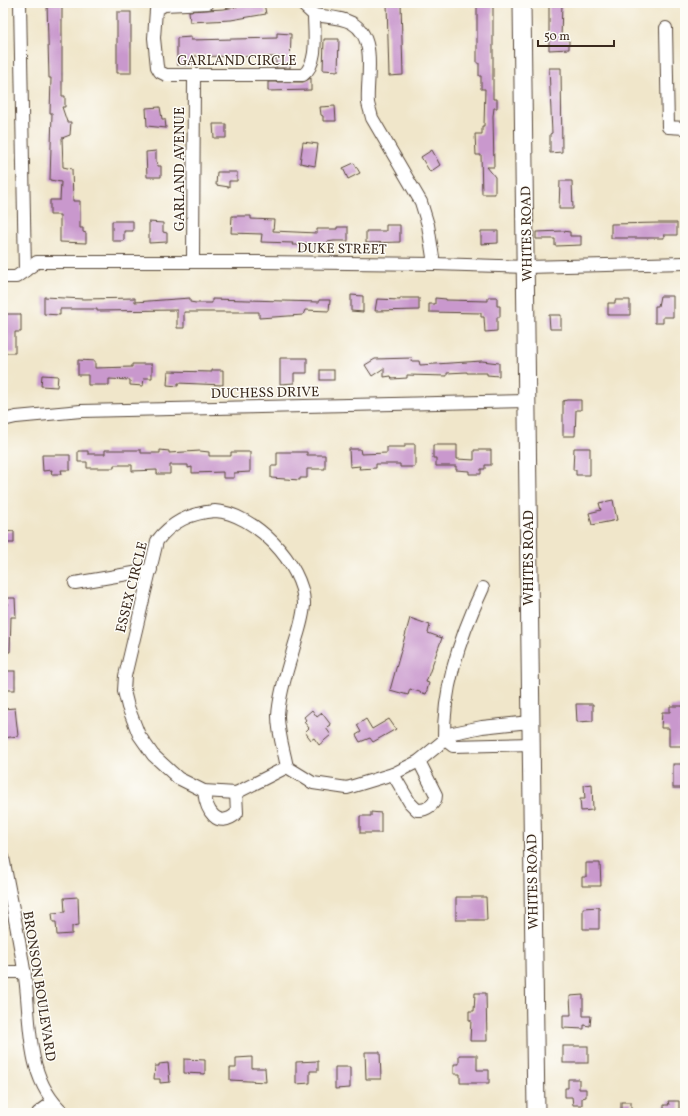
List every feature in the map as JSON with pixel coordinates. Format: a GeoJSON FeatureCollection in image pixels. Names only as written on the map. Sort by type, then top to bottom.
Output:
{"type":"FeatureCollection","features":[{"type":"Feature","properties":{"kind":"street"},"geometry":{"type":"LineString","coordinates":[[20,3],[25,271]]}},
{"type":"Feature","properties":{"kind":"street","name":"GARLAND CIRCLE"},"geometry":{"type":"LineString","coordinates":[[208,3],[164,5],[156,10],[156,56],[160,72],[166,75],[194,76],[303,75],[307,72],[313,56],[314,15]]}},
{"type":"Feature","properties":{"kind":"street"},"geometry":{"type":"LineString","coordinates":[[301,3],[314,15],[345,20],[353,24],[366,38],[368,48],[368,95],[370,112],[421,202],[428,225],[434,264]]}},
{"type":"Feature","properties":{"kind":"street","name":"WHITES ROAD"},"geometry":{"type":"LineString","coordinates":[[522,3],[527,267],[533,1110]]}},
{"type":"Feature","properties":{"kind":"street"},"geometry":{"type":"LineString","coordinates":[[666,28],[668,127],[685,128]]}},
{"type":"Feature","properties":{"kind":"street","name":"GARLAND AVENUE"},"geometry":{"type":"LineString","coordinates":[[193,261],[194,76]]}},
{"type":"Feature","properties":{"kind":"street","name":"DUKE STREET"},"geometry":{"type":"LineString","coordinates":[[3,277],[16,277],[37,262],[193,261],[434,264],[527,267],[685,264]]}},
{"type":"Feature","properties":{"kind":"street","name":"DUCHESS DRIVE"},"geometry":{"type":"LineString","coordinates":[[3,420],[16,417],[81,411],[528,401]]}},
{"type":"Feature","properties":{"kind":"street","name":"ESSEX CIRCLE"},"geometry":{"type":"LineString","coordinates":[[201,512],[225,512],[244,519],[266,536],[286,558],[302,588],[304,605],[278,716],[279,730],[287,767],[236,793],[204,792],[178,778],[152,755],[139,735],[128,707],[124,691],[125,676],[151,570],[153,551],[164,532],[183,518],[201,512]]}},
{"type":"Feature","properties":{"kind":"street"},"geometry":{"type":"LineString","coordinates":[[75,583],[151,570]]}},
{"type":"Feature","properties":{"kind":"street"},"geometry":{"type":"LineString","coordinates":[[444,739],[444,722],[450,684],[465,630],[483,588]]}},
{"type":"Feature","properties":{"kind":"street"},"geometry":{"type":"LineString","coordinates":[[287,767],[313,783],[335,788],[347,788],[393,774],[419,760],[453,733],[482,727],[530,722]]}},
{"type":"Feature","properties":{"kind":"street"},"geometry":{"type":"LineString","coordinates":[[444,739],[453,746],[530,744]]}},
{"type":"Feature","properties":{"kind":"street"},"geometry":{"type":"LineString","coordinates":[[393,774],[412,806],[417,810],[426,808],[434,802],[436,795],[419,760]]}},
{"type":"Feature","properties":{"kind":"street"},"geometry":{"type":"LineString","coordinates":[[204,792],[206,807],[209,812],[219,819],[232,818],[237,813],[236,793]]}},
{"type":"Feature","properties":{"kind":"street","name":"BRONSON BOULEVARD"},"geometry":{"type":"LineString","coordinates":[[3,857],[25,972],[28,1020],[35,1063],[53,1102],[64,1113]]}},
{"type":"Feature","properties":{"kind":"street"},"geometry":{"type":"LineString","coordinates":[[3,972],[25,972]]}},
{"type":"Feature","properties":{"kind":"street"},"geometry":{"type":"LineString","coordinates":[[38,1113],[53,1102]]}},
{"type":"Feature","properties":{"kind":"building"},"geometry":{"type":"Polygon","coordinates":[[[47,3],[62,3],[62,96],[65,96],[65,107],[62,107],[67,122],[71,122],[70,135],[62,138],[63,167],[72,169],[73,201],[80,201],[80,228],[83,228],[83,232],[86,233],[86,243],[60,242],[60,215],[50,215],[50,200],[60,200],[61,182],[50,180],[52,113],[50,113],[51,78],[49,78],[47,3]]]}},
{"type":"Feature","properties":{"kind":"building"},"geometry":{"type":"Polygon","coordinates":[[[264,3],[266,14],[231,20],[190,22],[189,11],[224,9],[264,3]]]}},
{"type":"Feature","properties":{"kind":"building"},"geometry":{"type":"Polygon","coordinates":[[[387,3],[401,3],[403,75],[389,76],[387,3]]]}},
{"type":"Feature","properties":{"kind":"building"},"geometry":{"type":"Polygon","coordinates":[[[477,3],[493,3],[493,99],[497,99],[497,108],[494,108],[493,116],[494,167],[487,167],[495,177],[495,194],[482,194],[481,155],[476,155],[475,134],[482,134],[482,126],[484,126],[485,89],[481,89],[479,63],[477,63],[477,3]]]}},
{"type":"Feature","properties":{"kind":"building"},"geometry":{"type":"Polygon","coordinates":[[[549,3],[562,3],[561,39],[569,40],[569,49],[549,50],[549,3]]]}},
{"type":"Feature","properties":{"kind":"building"},"geometry":{"type":"Polygon","coordinates":[[[117,12],[131,12],[131,73],[117,73],[117,12]]]}},
{"type":"Feature","properties":{"kind":"building"},"geometry":{"type":"Polygon","coordinates":[[[277,33],[291,34],[290,68],[276,68],[276,57],[192,56],[192,65],[177,65],[177,38],[191,37],[191,40],[277,38],[277,33]]]}},
{"type":"Feature","properties":{"kind":"building"},"geometry":{"type":"Polygon","coordinates":[[[324,39],[339,39],[338,71],[323,70],[324,39]]]}},
{"type":"Feature","properties":{"kind":"building"},"geometry":{"type":"Polygon","coordinates":[[[549,68],[561,68],[562,152],[550,153],[550,134],[552,133],[549,68]]]}},
{"type":"Feature","properties":{"kind":"building"},"geometry":{"type":"Polygon","coordinates":[[[311,78],[311,90],[268,91],[268,82],[303,82],[311,78]]]}},
{"type":"Feature","properties":{"kind":"building"},"geometry":{"type":"Polygon","coordinates":[[[335,106],[336,121],[323,121],[320,107],[335,106]]]}},
{"type":"Feature","properties":{"kind":"building"},"geometry":{"type":"Polygon","coordinates":[[[160,107],[162,119],[165,119],[166,128],[147,126],[146,108],[160,107]]]}},
{"type":"Feature","properties":{"kind":"building"},"geometry":{"type":"Polygon","coordinates":[[[213,124],[226,124],[226,138],[214,138],[213,124]]]}},
{"type":"Feature","properties":{"kind":"building"},"geometry":{"type":"Polygon","coordinates":[[[303,142],[318,144],[315,166],[300,163],[303,142]]]}},
{"type":"Feature","properties":{"kind":"building"},"geometry":{"type":"Polygon","coordinates":[[[432,150],[440,165],[430,172],[421,157],[432,150]]]}},
{"type":"Feature","properties":{"kind":"building"},"geometry":{"type":"Polygon","coordinates":[[[156,151],[156,162],[158,166],[161,166],[161,177],[147,177],[146,152],[156,151]]]}},
{"type":"Feature","properties":{"kind":"building"},"geometry":{"type":"Polygon","coordinates":[[[354,163],[360,173],[348,179],[343,168],[354,163]]]}},
{"type":"Feature","properties":{"kind":"building"},"geometry":{"type":"Polygon","coordinates":[[[217,172],[237,172],[237,181],[229,181],[229,187],[216,185],[217,172]]]}},
{"type":"Feature","properties":{"kind":"building"},"geometry":{"type":"Polygon","coordinates":[[[560,181],[572,181],[573,209],[559,209],[560,181]]]}},
{"type":"Feature","properties":{"kind":"building"},"geometry":{"type":"Polygon","coordinates":[[[232,216],[251,216],[251,219],[274,220],[273,231],[317,233],[317,229],[337,229],[337,227],[348,227],[348,241],[304,243],[304,245],[292,245],[293,243],[261,242],[262,234],[231,233],[232,216]]]}},
{"type":"Feature","properties":{"kind":"building"},"geometry":{"type":"Polygon","coordinates":[[[112,221],[133,221],[133,231],[124,231],[124,241],[112,241],[112,221]]]}},
{"type":"Feature","properties":{"kind":"building"},"geometry":{"type":"Polygon","coordinates":[[[149,222],[163,223],[163,232],[167,233],[167,242],[149,243],[149,222]]]}},
{"type":"Feature","properties":{"kind":"building"},"geometry":{"type":"Polygon","coordinates":[[[677,223],[677,235],[664,235],[664,238],[611,238],[611,224],[677,223]]]}},
{"type":"Feature","properties":{"kind":"building"},"geometry":{"type":"Polygon","coordinates":[[[386,225],[400,225],[400,242],[366,243],[366,231],[386,231],[386,225]]]}},
{"type":"Feature","properties":{"kind":"building"},"geometry":{"type":"Polygon","coordinates":[[[481,231],[498,231],[498,243],[481,244],[481,231]]]}},
{"type":"Feature","properties":{"kind":"building"},"geometry":{"type":"Polygon","coordinates":[[[536,232],[570,232],[570,236],[581,236],[581,245],[555,246],[555,239],[536,239],[536,232]]]}},
{"type":"Feature","properties":{"kind":"building"},"geometry":{"type":"Polygon","coordinates":[[[351,295],[363,296],[363,312],[351,311],[351,295]]]}},
{"type":"Feature","properties":{"kind":"building"},"geometry":{"type":"Polygon","coordinates":[[[660,296],[673,296],[673,317],[663,317],[663,323],[655,323],[655,306],[658,306],[660,296]]]}},
{"type":"Feature","properties":{"kind":"building"},"geometry":{"type":"Polygon","coordinates":[[[44,297],[84,299],[135,298],[135,302],[190,298],[190,302],[196,303],[212,303],[212,299],[319,302],[319,300],[330,300],[329,311],[305,310],[303,315],[259,318],[259,312],[184,312],[184,328],[177,328],[177,310],[97,311],[97,309],[60,309],[60,315],[44,314],[44,297]]]}},
{"type":"Feature","properties":{"kind":"building"},"geometry":{"type":"Polygon","coordinates":[[[488,297],[497,297],[497,306],[500,306],[500,317],[497,317],[497,331],[485,332],[484,317],[481,317],[481,313],[429,312],[429,304],[435,304],[435,298],[446,300],[488,301],[488,297]]]}},
{"type":"Feature","properties":{"kind":"building"},"geometry":{"type":"Polygon","coordinates":[[[400,298],[419,298],[419,310],[375,311],[377,299],[400,300],[400,298]]]}},
{"type":"Feature","properties":{"kind":"building"},"geometry":{"type":"Polygon","coordinates":[[[615,300],[630,300],[630,315],[608,315],[608,303],[615,303],[615,300]]]}},
{"type":"Feature","properties":{"kind":"building"},"geometry":{"type":"Polygon","coordinates":[[[6,314],[21,314],[21,332],[15,332],[15,353],[5,353],[6,314]]]}},
{"type":"Feature","properties":{"kind":"building"},"geometry":{"type":"Polygon","coordinates":[[[549,315],[561,315],[561,329],[550,329],[549,315]]]}},
{"type":"Feature","properties":{"kind":"building"},"geometry":{"type":"Polygon","coordinates":[[[280,358],[307,358],[307,373],[294,373],[294,383],[280,384],[280,358]]]}},
{"type":"Feature","properties":{"kind":"building"},"geometry":{"type":"Polygon","coordinates":[[[412,358],[411,361],[419,361],[420,365],[482,361],[499,363],[499,376],[487,375],[487,373],[467,372],[447,373],[447,376],[407,375],[407,378],[392,379],[391,376],[384,377],[384,368],[372,376],[365,365],[375,359],[412,358]]]}},
{"type":"Feature","properties":{"kind":"building"},"geometry":{"type":"Polygon","coordinates":[[[78,360],[95,361],[95,368],[132,367],[132,364],[152,364],[152,378],[144,378],[143,386],[130,385],[130,380],[109,379],[109,385],[88,385],[88,375],[78,375],[78,360]]]}},
{"type":"Feature","properties":{"kind":"building"},"geometry":{"type":"Polygon","coordinates":[[[212,370],[223,370],[223,385],[178,383],[178,386],[167,385],[168,371],[212,372],[212,370]]]}},
{"type":"Feature","properties":{"kind":"building"},"geometry":{"type":"Polygon","coordinates":[[[320,370],[334,370],[334,380],[320,380],[320,370]]]}},
{"type":"Feature","properties":{"kind":"building"},"geometry":{"type":"Polygon","coordinates":[[[42,375],[58,376],[57,387],[41,386],[42,375]]]}},
{"type":"Feature","properties":{"kind":"building"},"geometry":{"type":"Polygon","coordinates":[[[581,400],[581,410],[576,410],[575,436],[563,436],[563,401],[581,400]]]}},
{"type":"Feature","properties":{"kind":"building"},"geometry":{"type":"Polygon","coordinates":[[[405,444],[415,444],[415,467],[400,467],[400,464],[376,464],[376,468],[359,469],[360,466],[350,467],[349,449],[360,449],[361,454],[387,453],[387,447],[405,447],[405,444]]]}},
{"type":"Feature","properties":{"kind":"building"},"geometry":{"type":"Polygon","coordinates":[[[433,445],[457,445],[457,459],[474,460],[474,450],[491,450],[491,465],[485,465],[485,469],[481,469],[481,474],[469,474],[469,471],[456,470],[456,466],[436,466],[436,458],[433,458],[433,445]]]}},
{"type":"Feature","properties":{"kind":"building"},"geometry":{"type":"Polygon","coordinates":[[[574,448],[590,448],[590,475],[576,475],[576,470],[573,470],[574,448]]]}},
{"type":"Feature","properties":{"kind":"building"},"geometry":{"type":"Polygon","coordinates":[[[105,450],[141,450],[141,453],[160,453],[160,450],[169,451],[169,453],[200,451],[209,452],[209,456],[231,456],[231,452],[250,452],[250,472],[234,473],[234,478],[223,478],[223,472],[192,473],[192,467],[188,468],[188,465],[170,465],[170,474],[157,474],[157,470],[132,471],[132,465],[114,465],[114,468],[87,468],[87,462],[78,462],[78,451],[88,451],[88,454],[105,454],[105,450]]]}},
{"type":"Feature","properties":{"kind":"building"},"geometry":{"type":"Polygon","coordinates":[[[277,452],[307,452],[307,455],[325,455],[325,469],[307,469],[307,478],[300,478],[300,480],[271,478],[271,466],[277,466],[277,452]]]}},
{"type":"Feature","properties":{"kind":"building"},"geometry":{"type":"Polygon","coordinates":[[[42,455],[70,455],[70,470],[61,470],[62,474],[51,474],[52,470],[43,471],[42,455]]]}},
{"type":"Feature","properties":{"kind":"building"},"geometry":{"type":"Polygon","coordinates":[[[613,500],[617,520],[592,525],[589,513],[601,510],[599,503],[613,500]]]}},
{"type":"Feature","properties":{"kind":"building"},"geometry":{"type":"Polygon","coordinates":[[[14,531],[14,543],[4,543],[4,532],[14,531]]]}},
{"type":"Feature","properties":{"kind":"building"},"geometry":{"type":"Polygon","coordinates":[[[7,598],[15,598],[16,617],[11,617],[10,652],[3,652],[3,605],[7,605],[7,598]]]}},
{"type":"Feature","properties":{"kind":"building"},"geometry":{"type":"Polygon","coordinates":[[[410,618],[430,625],[428,633],[442,638],[426,682],[429,683],[426,694],[410,689],[408,695],[390,690],[410,618]]]}},
{"type":"Feature","properties":{"kind":"building"},"geometry":{"type":"Polygon","coordinates":[[[3,671],[15,671],[15,690],[3,690],[3,671]]]}},
{"type":"Feature","properties":{"kind":"building"},"geometry":{"type":"Polygon","coordinates":[[[576,704],[593,704],[593,721],[577,722],[576,704]]]}},
{"type":"Feature","properties":{"kind":"building"},"geometry":{"type":"Polygon","coordinates":[[[670,706],[683,706],[682,746],[669,746],[669,728],[661,728],[662,712],[670,712],[670,706]]]}},
{"type":"Feature","properties":{"kind":"building"},"geometry":{"type":"Polygon","coordinates":[[[15,708],[18,736],[4,738],[3,709],[15,708]]]}},
{"type":"Feature","properties":{"kind":"building"},"geometry":{"type":"Polygon","coordinates":[[[312,710],[317,717],[322,713],[331,725],[326,728],[331,735],[319,745],[314,738],[311,740],[305,732],[309,728],[304,722],[306,720],[304,717],[312,710]]]}},
{"type":"Feature","properties":{"kind":"building"},"geometry":{"type":"Polygon","coordinates":[[[366,719],[372,729],[389,719],[396,729],[373,742],[370,738],[360,742],[356,735],[361,732],[357,725],[366,719]]]}},
{"type":"Feature","properties":{"kind":"building"},"geometry":{"type":"Polygon","coordinates":[[[673,764],[685,764],[685,788],[673,788],[673,764]]]}},
{"type":"Feature","properties":{"kind":"building"},"geometry":{"type":"Polygon","coordinates":[[[592,784],[593,810],[581,811],[580,799],[585,799],[584,785],[592,784]]]}},
{"type":"Feature","properties":{"kind":"building"},"geometry":{"type":"Polygon","coordinates":[[[371,812],[381,813],[381,833],[360,833],[360,816],[371,816],[371,812]]]}},
{"type":"Feature","properties":{"kind":"building"},"geometry":{"type":"Polygon","coordinates":[[[586,863],[600,863],[601,886],[582,886],[582,877],[586,877],[586,863]]]}},
{"type":"Feature","properties":{"kind":"building"},"geometry":{"type":"Polygon","coordinates":[[[78,897],[79,925],[72,926],[72,934],[57,935],[56,922],[53,922],[52,913],[65,912],[64,898],[78,897]]]}},
{"type":"Feature","properties":{"kind":"building"},"geometry":{"type":"Polygon","coordinates":[[[456,897],[486,897],[487,920],[456,920],[456,897]]]}},
{"type":"Feature","properties":{"kind":"building"},"geometry":{"type":"Polygon","coordinates":[[[599,907],[599,929],[583,929],[583,908],[599,907]]]}},
{"type":"Feature","properties":{"kind":"building"},"geometry":{"type":"Polygon","coordinates":[[[475,993],[486,993],[487,1041],[470,1041],[471,1020],[469,1020],[469,1011],[474,1011],[475,993]]]}},
{"type":"Feature","properties":{"kind":"building"},"geometry":{"type":"Polygon","coordinates":[[[583,995],[583,1016],[591,1016],[590,1026],[584,1025],[584,1029],[563,1028],[563,1015],[571,1015],[570,996],[583,995]]]}},
{"type":"Feature","properties":{"kind":"building"},"geometry":{"type":"Polygon","coordinates":[[[563,1046],[588,1046],[588,1063],[563,1063],[563,1046]]]}},
{"type":"Feature","properties":{"kind":"building"},"geometry":{"type":"Polygon","coordinates":[[[365,1052],[380,1052],[381,1079],[366,1079],[365,1052]]]}},
{"type":"Feature","properties":{"kind":"building"},"geometry":{"type":"Polygon","coordinates":[[[459,1055],[477,1055],[477,1070],[489,1070],[489,1083],[460,1083],[460,1074],[454,1074],[454,1064],[459,1064],[459,1055]]]}},
{"type":"Feature","properties":{"kind":"building"},"geometry":{"type":"Polygon","coordinates":[[[252,1057],[252,1068],[265,1068],[266,1082],[230,1080],[230,1068],[236,1068],[236,1058],[252,1057]]]}},
{"type":"Feature","properties":{"kind":"building"},"geometry":{"type":"Polygon","coordinates":[[[184,1059],[205,1060],[205,1074],[184,1073],[184,1059]]]}},
{"type":"Feature","properties":{"kind":"building"},"geometry":{"type":"Polygon","coordinates":[[[318,1061],[318,1071],[310,1071],[310,1083],[296,1084],[296,1062],[318,1061]]]}},
{"type":"Feature","properties":{"kind":"building"},"geometry":{"type":"Polygon","coordinates":[[[168,1063],[170,1082],[160,1083],[160,1079],[154,1079],[155,1066],[168,1063]]]}},
{"type":"Feature","properties":{"kind":"building"},"geometry":{"type":"Polygon","coordinates":[[[335,1067],[350,1067],[350,1088],[335,1089],[335,1067]]]}},
{"type":"Feature","properties":{"kind":"building"},"geometry":{"type":"Polygon","coordinates":[[[568,1079],[579,1079],[579,1089],[586,1089],[586,1097],[582,1098],[582,1105],[573,1105],[572,1097],[565,1097],[565,1088],[568,1088],[568,1079]]]}},
{"type":"Feature","properties":{"kind":"building"},"geometry":{"type":"Polygon","coordinates":[[[668,1101],[679,1101],[679,1113],[664,1113],[664,1105],[669,1105],[668,1101]]]}},
{"type":"Feature","properties":{"kind":"building"},"geometry":{"type":"Polygon","coordinates":[[[621,1102],[631,1102],[631,1113],[621,1113],[621,1102]]]}}]}
